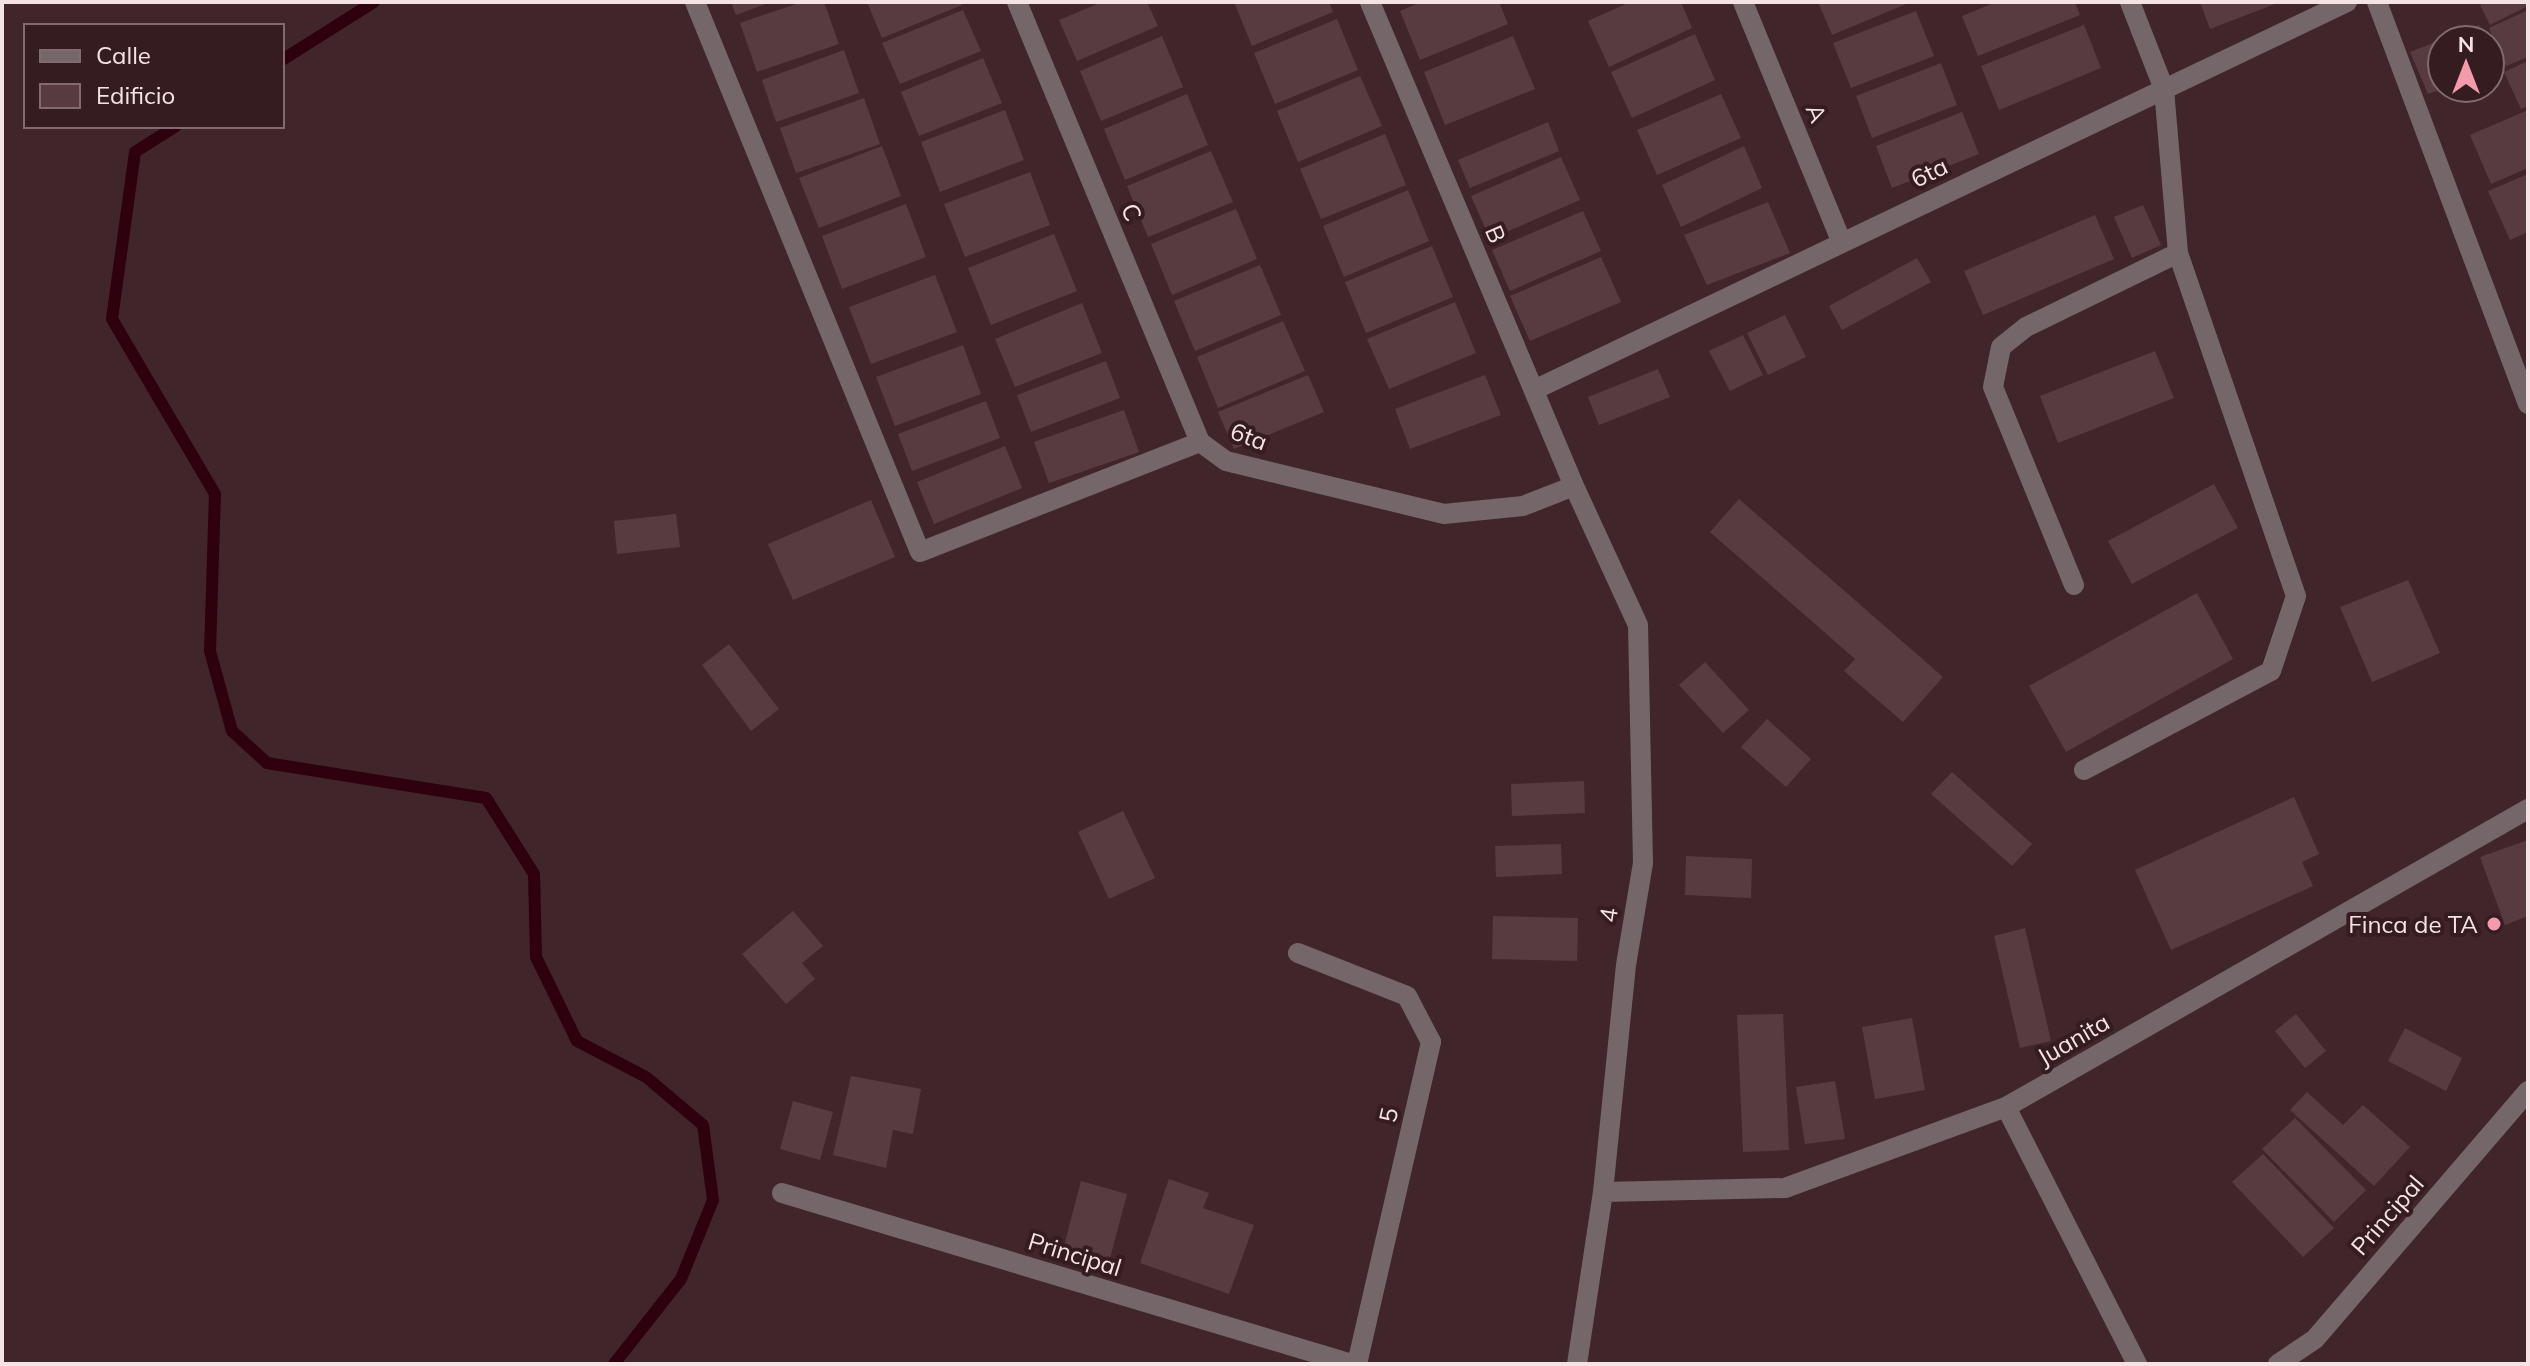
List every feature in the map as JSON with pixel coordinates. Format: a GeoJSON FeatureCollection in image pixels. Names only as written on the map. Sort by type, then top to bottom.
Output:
{"type":"FeatureCollection","features":[{"type":"Feature","properties":{"kind":"street","name":"6ta"},"geometry":{"type":"LineString","coordinates":[[695,2],[920,552],[1200,442],[1226,461],[1444,514],[1523,506],[1574,486]]}},
{"type":"Feature","properties":{"kind":"street","name":"C"},"geometry":{"type":"LineString","coordinates":[[1017,2],[1200,442]]}},
{"type":"Feature","properties":{"kind":"street","name":"B"},"geometry":{"type":"LineString","coordinates":[[1370,2],[1574,486]]}},
{"type":"Feature","properties":{"kind":"street","name":"A"},"geometry":{"type":"LineString","coordinates":[[1743,2],[1842,243]]}},
{"type":"Feature","properties":{"kind":"street"},"geometry":{"type":"LineString","coordinates":[[2084,770],[2271,671],[2287,631],[2296,596],[2178,253],[2164,89],[2130,2]]}},
{"type":"Feature","properties":{"kind":"street","name":"6ta"},"geometry":{"type":"LineString","coordinates":[[1534,390],[2347,2]]}},
{"type":"Feature","properties":{"kind":"street"},"geometry":{"type":"LineString","coordinates":[[2377,2],[2528,404]]}},
{"type":"Feature","properties":{"kind":"street"},"geometry":{"type":"LineString","coordinates":[[2074,585],[1993,387],[2001,347],[2026,327],[2178,253]]}},
{"type":"Feature","properties":{"kind":"street","name":"4"},"geometry":{"type":"LineString","coordinates":[[1574,486],[1638,625],[1643,863],[1626,965],[1603,1192],[1577,1364]]}},
{"type":"Feature","properties":{"kind":"street","name":"Juanita"},"geometry":{"type":"LineString","coordinates":[[1603,1192],[1785,1188],[2006,1107],[2528,809]]}},
{"type":"Feature","properties":{"kind":"street","name":"5"},"geometry":{"type":"LineString","coordinates":[[1298,953],[1407,996],[1431,1042],[1355,1364]]}},
{"type":"Feature","properties":{"kind":"street","name":"Principal"},"geometry":{"type":"LineString","coordinates":[[2278,1364],[2315,1339],[2528,1091]]}},
{"type":"Feature","properties":{"kind":"street"},"geometry":{"type":"LineString","coordinates":[[2006,1107],[2137,1364]]}},
{"type":"Feature","properties":{"kind":"street","name":"Principal"},"geometry":{"type":"LineString","coordinates":[[782,1193],[1355,1364]]}},
{"type":"Feature","properties":{"kind":"building"},"geometry":{"type":"Polygon","coordinates":[[[731,2],[771,2],[736,15],[731,2]]]}},
{"type":"Feature","properties":{"kind":"building"},"geometry":{"type":"Polygon","coordinates":[[[802,2],[824,2],[839,44],[757,72],[740,23],[802,2]]]}},
{"type":"Feature","properties":{"kind":"building"},"geometry":{"type":"Polygon","coordinates":[[[867,2],[961,2],[962,5],[882,38],[867,2]]]}},
{"type":"Feature","properties":{"kind":"building"},"geometry":{"type":"Polygon","coordinates":[[[1102,2],[1147,2],[1158,26],[1077,61],[1059,20],[1102,2]]]}},
{"type":"Feature","properties":{"kind":"building"},"geometry":{"type":"Polygon","coordinates":[[[1234,2],[1329,2],[1333,12],[1252,46],[1234,2]]]}},
{"type":"Feature","properties":{"kind":"building"},"geometry":{"type":"Polygon","coordinates":[[[1421,2],[1499,2],[1508,24],[1420,60],[1400,11],[1421,2]]]}},
{"type":"Feature","properties":{"kind":"building"},"geometry":{"type":"Polygon","coordinates":[[[1630,2],[1681,2],[1692,28],[1609,67],[1588,21],[1630,2]]]}},
{"type":"Feature","properties":{"kind":"building"},"geometry":{"type":"Polygon","coordinates":[[[1818,2],[1911,2],[1832,35],[1818,2]]]}},
{"type":"Feature","properties":{"kind":"building"},"geometry":{"type":"Polygon","coordinates":[[[1996,2],[2075,2],[2080,15],[1978,56],[1962,16],[1996,2]]]}},
{"type":"Feature","properties":{"kind":"building"},"geometry":{"type":"Polygon","coordinates":[[[2200,2],[2280,2],[2210,29],[2200,2]]]}},
{"type":"Feature","properties":{"kind":"building"},"geometry":{"type":"Polygon","coordinates":[[[2485,2],[2528,2],[2528,6],[2492,24],[2480,5],[2485,2]]]}},
{"type":"Feature","properties":{"kind":"building"},"geometry":{"type":"Polygon","coordinates":[[[963,10],[981,51],[900,84],[882,43],[963,10]]]}},
{"type":"Feature","properties":{"kind":"building"},"geometry":{"type":"Polygon","coordinates":[[[2528,10],[2528,57],[2506,66],[2506,24],[2498,24],[2528,10]]]}},
{"type":"Feature","properties":{"kind":"building"},"geometry":{"type":"Polygon","coordinates":[[[1916,11],[1934,56],[1851,88],[1833,43],[1916,11]]]}},
{"type":"Feature","properties":{"kind":"building"},"geometry":{"type":"Polygon","coordinates":[[[1337,19],[1358,70],[1275,104],[1254,53],[1337,19]]]}},
{"type":"Feature","properties":{"kind":"building"},"geometry":{"type":"Polygon","coordinates":[[[2084,25],[2101,68],[1999,110],[1981,66],[2084,25]]]}},
{"type":"Feature","properties":{"kind":"building"},"geometry":{"type":"Polygon","coordinates":[[[1695,34],[1715,80],[1632,118],[1611,72],[1695,34]]]}},
{"type":"Feature","properties":{"kind":"building"},"geometry":{"type":"Polygon","coordinates":[[[1162,36],[1183,87],[1101,121],[1080,71],[1162,36]]]}},
{"type":"Feature","properties":{"kind":"building"},"geometry":{"type":"Polygon","coordinates":[[[1513,36],[1535,89],[1445,125],[1424,72],[1513,36]]]}},
{"type":"Feature","properties":{"kind":"building"},"geometry":{"type":"Polygon","coordinates":[[[2426,46],[2426,89],[2410,52],[2426,46]]]}},
{"type":"Feature","properties":{"kind":"building"},"geometry":{"type":"Polygon","coordinates":[[[844,50],[859,93],[776,122],[762,80],[844,50]]]}},
{"type":"Feature","properties":{"kind":"building"},"geometry":{"type":"Polygon","coordinates":[[[983,58],[1002,103],[919,136],[901,92],[983,58]]]}},
{"type":"Feature","properties":{"kind":"building"},"geometry":{"type":"Polygon","coordinates":[[[2528,61],[2528,106],[2521,109],[2506,71],[2528,61]]]}},
{"type":"Feature","properties":{"kind":"building"},"geometry":{"type":"Polygon","coordinates":[[[1941,63],[1957,105],[1872,138],[1856,96],[1941,63]]]}},
{"type":"Feature","properties":{"kind":"building"},"geometry":{"type":"Polygon","coordinates":[[[1360,76],[1382,126],[1298,162],[1277,111],[1360,76]]]}},
{"type":"Feature","properties":{"kind":"building"},"geometry":{"type":"Polygon","coordinates":[[[1187,94],[1208,145],[1125,180],[1104,129],[1187,94]]]}},
{"type":"Feature","properties":{"kind":"building"},"geometry":{"type":"Polygon","coordinates":[[[1721,94],[1741,138],[1657,175],[1637,130],[1721,94]]]}},
{"type":"Feature","properties":{"kind":"building"},"geometry":{"type":"Polygon","coordinates":[[[864,98],[880,144],[796,173],[780,128],[864,98]]]}},
{"type":"Feature","properties":{"kind":"building"},"geometry":{"type":"Polygon","coordinates":[[[1005,110],[1024,160],[940,192],[921,142],[1005,110]]]}},
{"type":"Feature","properties":{"kind":"building"},"geometry":{"type":"Polygon","coordinates":[[[2528,110],[2528,168],[2491,184],[2470,135],[2528,110]]]}},
{"type":"Feature","properties":{"kind":"building"},"geometry":{"type":"Polygon","coordinates":[[[1962,112],[1979,154],[1892,188],[1876,146],[1962,112]]]}},
{"type":"Feature","properties":{"kind":"building"},"geometry":{"type":"Polygon","coordinates":[[[1548,122],[1559,151],[1470,188],[1458,160],[1548,122]]]}},
{"type":"Feature","properties":{"kind":"building"},"geometry":{"type":"Polygon","coordinates":[[[1385,134],[1406,185],[1321,219],[1300,169],[1385,134]]]}},
{"type":"Feature","properties":{"kind":"building"},"geometry":{"type":"Polygon","coordinates":[[[882,146],[901,196],[819,228],[799,178],[882,146]]]}},
{"type":"Feature","properties":{"kind":"building"},"geometry":{"type":"Polygon","coordinates":[[[1744,146],[1762,188],[1681,227],[1662,185],[1744,146]]]}},
{"type":"Feature","properties":{"kind":"building"},"geometry":{"type":"Polygon","coordinates":[[[1211,151],[1233,202],[1148,237],[1127,186],[1211,151]]]}},
{"type":"Feature","properties":{"kind":"building"},"geometry":{"type":"Polygon","coordinates":[[[1561,157],[1580,200],[1490,239],[1471,196],[1561,157]]]}},
{"type":"Feature","properties":{"kind":"building"},"geometry":{"type":"Polygon","coordinates":[[[1030,172],[1050,225],[965,257],[944,204],[1030,172]]]}},
{"type":"Feature","properties":{"kind":"building"},"geometry":{"type":"Polygon","coordinates":[[[2528,174],[2528,232],[2510,240],[2488,191],[2528,174]]]}},
{"type":"Feature","properties":{"kind":"building"},"geometry":{"type":"Polygon","coordinates":[[[1408,190],[1429,241],[1344,277],[1323,226],[1408,190]]]}},
{"type":"Feature","properties":{"kind":"building"},"geometry":{"type":"Polygon","coordinates":[[[1768,202],[1790,253],[1707,285],[1684,235],[1768,202]]]}},
{"type":"Feature","properties":{"kind":"building"},"geometry":{"type":"Polygon","coordinates":[[[906,204],[926,257],[842,289],[822,236],[906,204]]]}},
{"type":"Feature","properties":{"kind":"building"},"geometry":{"type":"Polygon","coordinates":[[[2143,205],[2161,245],[2132,258],[2114,217],[2143,205]]]}},
{"type":"Feature","properties":{"kind":"building"},"geometry":{"type":"Polygon","coordinates":[[[1236,209],[1257,259],[1172,295],[1151,244],[1236,209]]]}},
{"type":"Feature","properties":{"kind":"building"},"geometry":{"type":"Polygon","coordinates":[[[1583,211],[1601,251],[1510,291],[1492,250],[1583,211]]]}},
{"type":"Feature","properties":{"kind":"building"},"geometry":{"type":"Polygon","coordinates":[[[2095,215],[2114,259],[1983,315],[1964,271],[2095,215]]]}},
{"type":"Feature","properties":{"kind":"building"},"geometry":{"type":"Polygon","coordinates":[[[1054,234],[1077,291],[991,325],[968,268],[1054,234]]]}},
{"type":"Feature","properties":{"kind":"building"},"geometry":{"type":"Polygon","coordinates":[[[1432,246],[1453,297],[1366,333],[1345,282],[1432,246]]]}},
{"type":"Feature","properties":{"kind":"building"},"geometry":{"type":"Polygon","coordinates":[[[1601,257],[1621,302],[1530,341],[1510,296],[1601,257]]]}},
{"type":"Feature","properties":{"kind":"building"},"geometry":{"type":"Polygon","coordinates":[[[1917,258],[1931,282],[1842,330],[1829,306],[1917,258]]]}},
{"type":"Feature","properties":{"kind":"building"},"geometry":{"type":"Polygon","coordinates":[[[1260,265],[1281,315],[1195,351],[1174,301],[1260,265]]]}},
{"type":"Feature","properties":{"kind":"building"},"geometry":{"type":"Polygon","coordinates":[[[935,275],[957,332],[871,364],[849,307],[935,275]]]}},
{"type":"Feature","properties":{"kind":"building"},"geometry":{"type":"Polygon","coordinates":[[[1455,302],[1476,353],[1389,389],[1367,339],[1455,302]]]}},
{"type":"Feature","properties":{"kind":"building"},"geometry":{"type":"Polygon","coordinates":[[[1082,303],[1102,353],[1015,387],[995,339],[1082,303]]]}},
{"type":"Feature","properties":{"kind":"building"},"geometry":{"type":"Polygon","coordinates":[[[1785,315],[1806,357],[1768,375],[1747,333],[1785,315]]]}},
{"type":"Feature","properties":{"kind":"building"},"geometry":{"type":"Polygon","coordinates":[[[1283,321],[1305,371],[1218,408],[1197,357],[1283,321]]]}},
{"type":"Feature","properties":{"kind":"building"},"geometry":{"type":"Polygon","coordinates":[[[1743,335],[1763,375],[1730,391],[1709,351],[1743,335]]]}},
{"type":"Feature","properties":{"kind":"building"},"geometry":{"type":"Polygon","coordinates":[[[963,345],[981,394],[895,426],[876,377],[963,345]]]}},
{"type":"Feature","properties":{"kind":"building"},"geometry":{"type":"Polygon","coordinates":[[[2155,351],[2174,398],[2058,443],[2040,396],[2155,351]]]}},
{"type":"Feature","properties":{"kind":"building"},"geometry":{"type":"Polygon","coordinates":[[[1106,361],[1120,398],[1031,432],[1017,395],[1106,361]]]}},
{"type":"Feature","properties":{"kind":"building"},"geometry":{"type":"Polygon","coordinates":[[[1658,369],[1670,397],[1599,425],[1588,397],[1658,369]]]}},
{"type":"Feature","properties":{"kind":"building"},"geometry":{"type":"Polygon","coordinates":[[[1308,375],[1324,412],[1234,449],[1218,412],[1308,375]]]}},
{"type":"Feature","properties":{"kind":"building"},"geometry":{"type":"Polygon","coordinates":[[[1485,375],[1501,415],[1410,449],[1395,409],[1485,375]]]}},
{"type":"Feature","properties":{"kind":"building"},"geometry":{"type":"Polygon","coordinates":[[[986,401],[1000,438],[912,471],[898,434],[986,401]]]}},
{"type":"Feature","properties":{"kind":"building"},"geometry":{"type":"Polygon","coordinates":[[[1124,410],[1139,452],[1049,483],[1034,442],[1124,410]]]}},
{"type":"Feature","properties":{"kind":"building"},"geometry":{"type":"Polygon","coordinates":[[[1005,446],[1022,488],[934,524],[917,482],[1005,446]]]}},
{"type":"Feature","properties":{"kind":"building"},"geometry":{"type":"Polygon","coordinates":[[[2214,484],[2238,528],[2132,584],[2108,541],[2214,484]]]}},
{"type":"Feature","properties":{"kind":"building"},"geometry":{"type":"Polygon","coordinates":[[[1739,499],[1943,677],[1903,722],[1844,671],[1855,659],[1710,532],[1739,499]]]}},
{"type":"Feature","properties":{"kind":"building"},"geometry":{"type":"Polygon","coordinates":[[[871,500],[895,557],[793,600],[768,544],[871,500]]]}},
{"type":"Feature","properties":{"kind":"building"},"geometry":{"type":"Polygon","coordinates":[[[676,514],[680,547],[617,554],[614,521],[676,514]]]}},
{"type":"Feature","properties":{"kind":"building"},"geometry":{"type":"Polygon","coordinates":[[[2408,580],[2440,653],[2372,682],[2340,607],[2408,580]]]}},
{"type":"Feature","properties":{"kind":"building"},"geometry":{"type":"Polygon","coordinates":[[[2197,593],[2233,659],[2066,752],[2029,686],[2197,593]]]}},
{"type":"Feature","properties":{"kind":"building"},"geometry":{"type":"Polygon","coordinates":[[[729,644],[779,709],[751,731],[702,665],[729,644]]]}},
{"type":"Feature","properties":{"kind":"building"},"geometry":{"type":"Polygon","coordinates":[[[1705,662],[1749,710],[1723,733],[1679,685],[1705,662]]]}},
{"type":"Feature","properties":{"kind":"building"},"geometry":{"type":"Polygon","coordinates":[[[1767,719],[1811,759],[1786,787],[1741,747],[1767,719]]]}},
{"type":"Feature","properties":{"kind":"building"},"geometry":{"type":"Polygon","coordinates":[[[1952,772],[2032,844],[2012,866],[1931,794],[1952,772]]]}},
{"type":"Feature","properties":{"kind":"building"},"geometry":{"type":"Polygon","coordinates":[[[1584,781],[1585,813],[1512,816],[1511,784],[1584,781]]]}},
{"type":"Feature","properties":{"kind":"building"},"geometry":{"type":"Polygon","coordinates":[[[2294,797],[2319,854],[2302,862],[2313,886],[2171,950],[2135,870],[2294,797]]]}},
{"type":"Feature","properties":{"kind":"building"},"geometry":{"type":"Polygon","coordinates":[[[1123,811],[1155,878],[1109,899],[1078,832],[1123,811]]]}},
{"type":"Feature","properties":{"kind":"building"},"geometry":{"type":"Polygon","coordinates":[[[2528,840],[2528,916],[2505,925],[2480,857],[2528,840]]]}},
{"type":"Feature","properties":{"kind":"building"},"geometry":{"type":"Polygon","coordinates":[[[1561,844],[1562,874],[1496,877],[1495,846],[1561,844]]]}},
{"type":"Feature","properties":{"kind":"building"},"geometry":{"type":"Polygon","coordinates":[[[1686,856],[1752,859],[1751,898],[1685,895],[1686,856]]]}},
{"type":"Feature","properties":{"kind":"building"},"geometry":{"type":"Polygon","coordinates":[[[793,911],[823,946],[802,963],[815,979],[786,1004],[742,954],[793,911]]]}},
{"type":"Feature","properties":{"kind":"building"},"geometry":{"type":"Polygon","coordinates":[[[1493,916],[1578,918],[1577,961],[1492,959],[1493,916]]]}},
{"type":"Feature","properties":{"kind":"building"},"geometry":{"type":"Polygon","coordinates":[[[2025,928],[2051,1041],[2020,1048],[1994,936],[2025,928]]]}},
{"type":"Feature","properties":{"kind":"building"},"geometry":{"type":"Polygon","coordinates":[[[1783,1014],[1789,1150],[1743,1152],[1737,1015],[1783,1014]]]}},
{"type":"Feature","properties":{"kind":"building"},"geometry":{"type":"Polygon","coordinates":[[[2296,1014],[2326,1051],[2305,1068],[2275,1031],[2296,1014]]]}},
{"type":"Feature","properties":{"kind":"building"},"geometry":{"type":"Polygon","coordinates":[[[1912,1018],[1925,1090],[1875,1099],[1862,1027],[1912,1018]]]}},
{"type":"Feature","properties":{"kind":"building"},"geometry":{"type":"Polygon","coordinates":[[[2405,1028],[2462,1058],[2446,1091],[2388,1061],[2405,1028]]]}},
{"type":"Feature","properties":{"kind":"building"},"geometry":{"type":"Polygon","coordinates":[[[851,1076],[921,1089],[913,1134],[893,1130],[886,1168],[833,1155],[851,1076]]]}},
{"type":"Feature","properties":{"kind":"building"},"geometry":{"type":"Polygon","coordinates":[[[1835,1081],[1845,1139],[1805,1144],[1796,1087],[1835,1081]]]}},
{"type":"Feature","properties":{"kind":"building"},"geometry":{"type":"Polygon","coordinates":[[[2307,1092],[2343,1125],[2363,1105],[2410,1147],[2374,1186],[2290,1110],[2307,1092]]]}},
{"type":"Feature","properties":{"kind":"building"},"geometry":{"type":"Polygon","coordinates":[[[793,1101],[833,1112],[820,1160],[780,1149],[793,1101]]]}},
{"type":"Feature","properties":{"kind":"building"},"geometry":{"type":"Polygon","coordinates":[[[2295,1118],[2366,1190],[2334,1222],[2262,1149],[2295,1118]]]}},
{"type":"Feature","properties":{"kind":"building"},"geometry":{"type":"Polygon","coordinates":[[[2263,1154],[2334,1228],[2303,1257],[2232,1182],[2263,1154]]]}},
{"type":"Feature","properties":{"kind":"building"},"geometry":{"type":"Polygon","coordinates":[[[1169,1179],[1209,1193],[1203,1208],[1254,1225],[1229,1294],[1140,1263],[1169,1179]]]}},
{"type":"Feature","properties":{"kind":"building"},"geometry":{"type":"Polygon","coordinates":[[[1081,1181],[1127,1194],[1110,1258],[1064,1246],[1081,1181]]]}},
{"type":"Feature","properties":{"kind":"waterway"},"geometry":{"type":"LineString","coordinates":[[284,59],[374,2]]}},
{"type":"Feature","properties":{"kind":"waterway"},"geometry":{"type":"LineString","coordinates":[[173,128],[135,152],[112,319],[215,494],[210,651],[232,731],[267,763],[486,798],[534,874],[536,957],[577,1041],[646,1077],[703,1125],[713,1200],[681,1279],[614,1364]]}},
{"type":"Feature","properties":{"kind":"place","name":"Finca de TA"},"geometry":{"type":"Point","coordinates":[2494,924]}}]}
